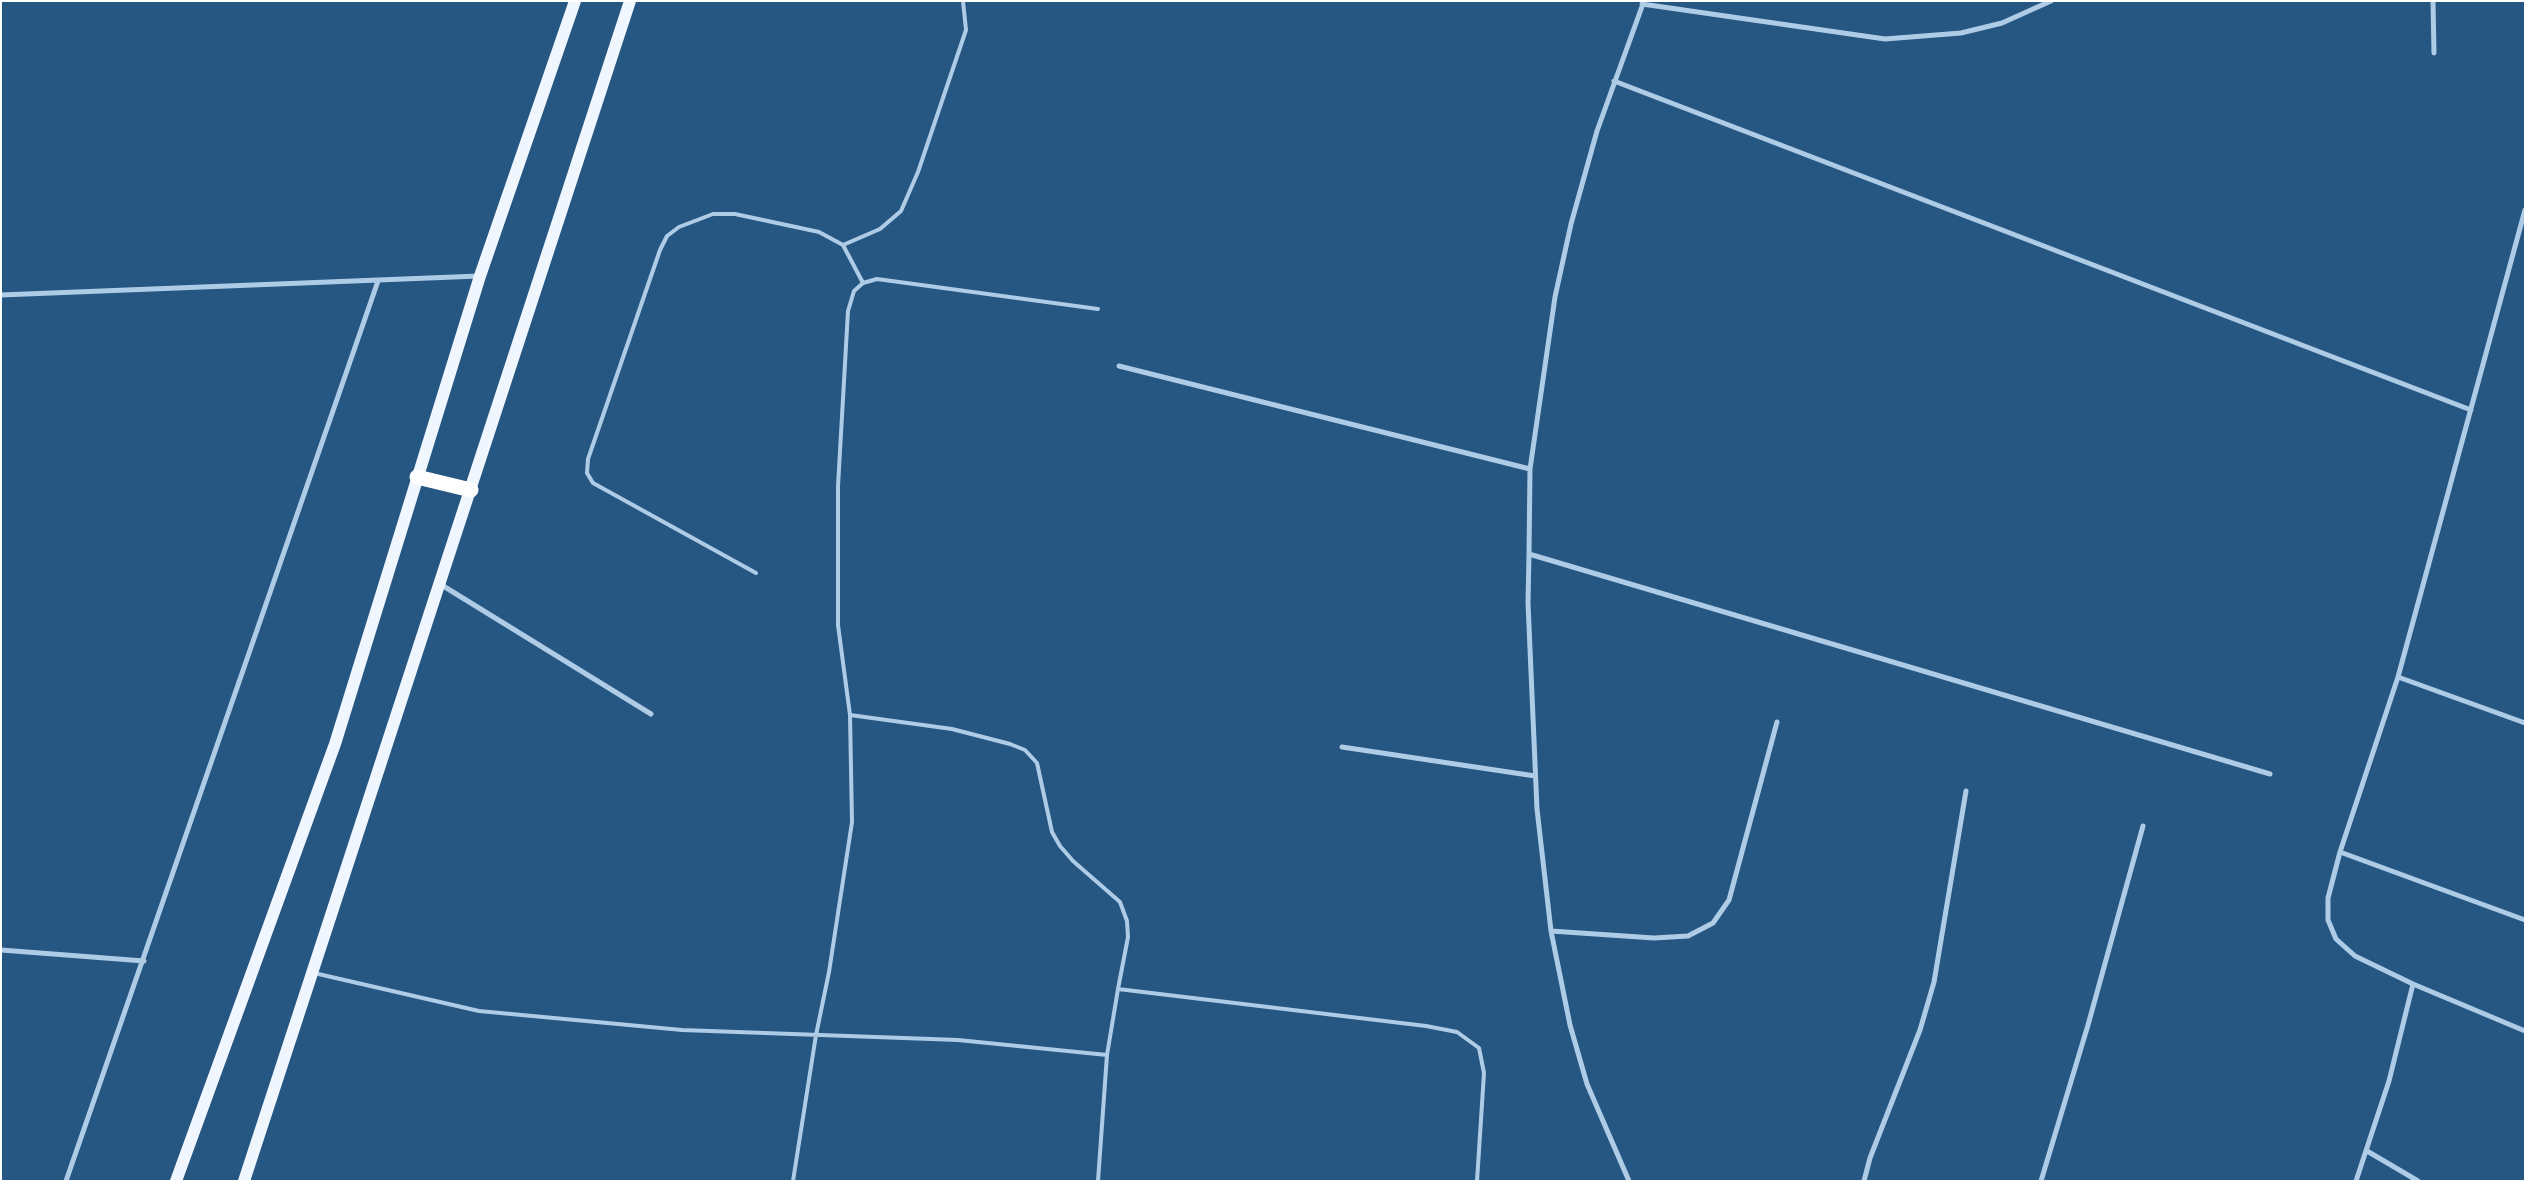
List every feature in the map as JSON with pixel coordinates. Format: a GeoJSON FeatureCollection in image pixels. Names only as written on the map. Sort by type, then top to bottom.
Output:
{"type":"FeatureCollection","features":[{"type":"Feature","properties":{"kind":"highway"},"geometry":{"type":"LineString","coordinates":[[417,477],[471,490]]}},
{"type":"Feature","properties":{"kind":"main road"},"geometry":{"type":"LineString","coordinates":[[176,1181],[335,744],[480,276],[576,1]]}},
{"type":"Feature","properties":{"kind":"main road"},"geometry":{"type":"LineString","coordinates":[[244,1181],[630,1]]}},
{"type":"Feature","properties":{"kind":"street"},"geometry":{"type":"LineString","coordinates":[[1629,1181],[1587,1084],[1570,1024],[1551,931],[1539,847],[1528,603],[1530,469],[1555,297],[1571,224],[1597,131],[1642,2],[1885,39],[1961,33],[2002,22],[2051,1]]}},
{"type":"Feature","properties":{"kind":"street"},"geometry":{"type":"LineString","coordinates":[[2433,1],[2434,54]]}},
{"type":"Feature","properties":{"kind":"street"},"geometry":{"type":"LineString","coordinates":[[1614,81],[2471,410]]}},
{"type":"Feature","properties":{"kind":"street"},"geometry":{"type":"LineString","coordinates":[[2525,210],[2398,677],[2340,852],[2328,898],[2328,920],[2336,939],[2355,956],[2413,984],[2525,1031]]}},
{"type":"Feature","properties":{"kind":"street"},"geometry":{"type":"LineString","coordinates":[[1,295],[480,276]]}},
{"type":"Feature","properties":{"kind":"street"},"geometry":{"type":"LineString","coordinates":[[66,1181],[144,962],[378,281]]}},
{"type":"Feature","properties":{"kind":"street"},"geometry":{"type":"LineString","coordinates":[[1119,366],[1530,469]]}},
{"type":"Feature","properties":{"kind":"street"},"geometry":{"type":"LineString","coordinates":[[1529,554],[2270,774]]}},
{"type":"Feature","properties":{"kind":"street"},"geometry":{"type":"LineString","coordinates":[[440,584],[651,714]]}},
{"type":"Feature","properties":{"kind":"street"},"geometry":{"type":"LineString","coordinates":[[2398,677],[2525,723]]}},
{"type":"Feature","properties":{"kind":"street"},"geometry":{"type":"LineString","coordinates":[[1551,931],[1654,938],[1688,936],[1713,923],[1729,900],[1777,722]]}},
{"type":"Feature","properties":{"kind":"street"},"geometry":{"type":"LineString","coordinates":[[1342,747],[1536,776]]}},
{"type":"Feature","properties":{"kind":"street"},"geometry":{"type":"LineString","coordinates":[[1864,1181],[1870,1158],[1920,1030],[1934,982],[1966,791]]}},
{"type":"Feature","properties":{"kind":"street"},"geometry":{"type":"LineString","coordinates":[[2041,1181],[2088,1025],[2143,826]]}},
{"type":"Feature","properties":{"kind":"street"},"geometry":{"type":"LineString","coordinates":[[2340,852],[2525,920]]}},
{"type":"Feature","properties":{"kind":"street"},"geometry":{"type":"LineString","coordinates":[[1,950],[144,962]]}},
{"type":"Feature","properties":{"kind":"street"},"geometry":{"type":"LineString","coordinates":[[2356,1181],[2389,1081],[2413,984]]}},
{"type":"Feature","properties":{"kind":"street"},"geometry":{"type":"LineString","coordinates":[[2367,1151],[2418,1181]]}},
{"type":"Feature","properties":{"kind":"lane"},"geometry":{"type":"LineString","coordinates":[[843,244],[880,229],[901,211],[918,172],[966,30],[963,1]]}},
{"type":"Feature","properties":{"kind":"lane"},"geometry":{"type":"LineString","coordinates":[[756,573],[593,483],[587,473],[588,459],[667,236],[679,227],[713,214],[735,214],[819,232],[843,244],[863,283]]}},
{"type":"Feature","properties":{"kind":"lane"},"geometry":{"type":"LineString","coordinates":[[793,1181],[816,1035],[829,972],[852,822],[850,715],[838,625],[838,486],[848,311],[854,290],[863,283],[877,279],[1098,310]]}},
{"type":"Feature","properties":{"kind":"lane"},"geometry":{"type":"LineString","coordinates":[[850,715],[952,729],[1010,744],[1025,750],[1037,763],[1052,832],[1060,846],[1073,861],[1120,902],[1127,920],[1128,937],[1107,1055],[1098,1181]]}},
{"type":"Feature","properties":{"kind":"lane"},"geometry":{"type":"LineString","coordinates":[[312,972],[479,1011],[682,1030],[958,1040],[1107,1055]]}},
{"type":"Feature","properties":{"kind":"lane"},"geometry":{"type":"LineString","coordinates":[[1118,989],[1457,1032],[1479,1048],[1484,1073],[1478,1181]]}}]}
